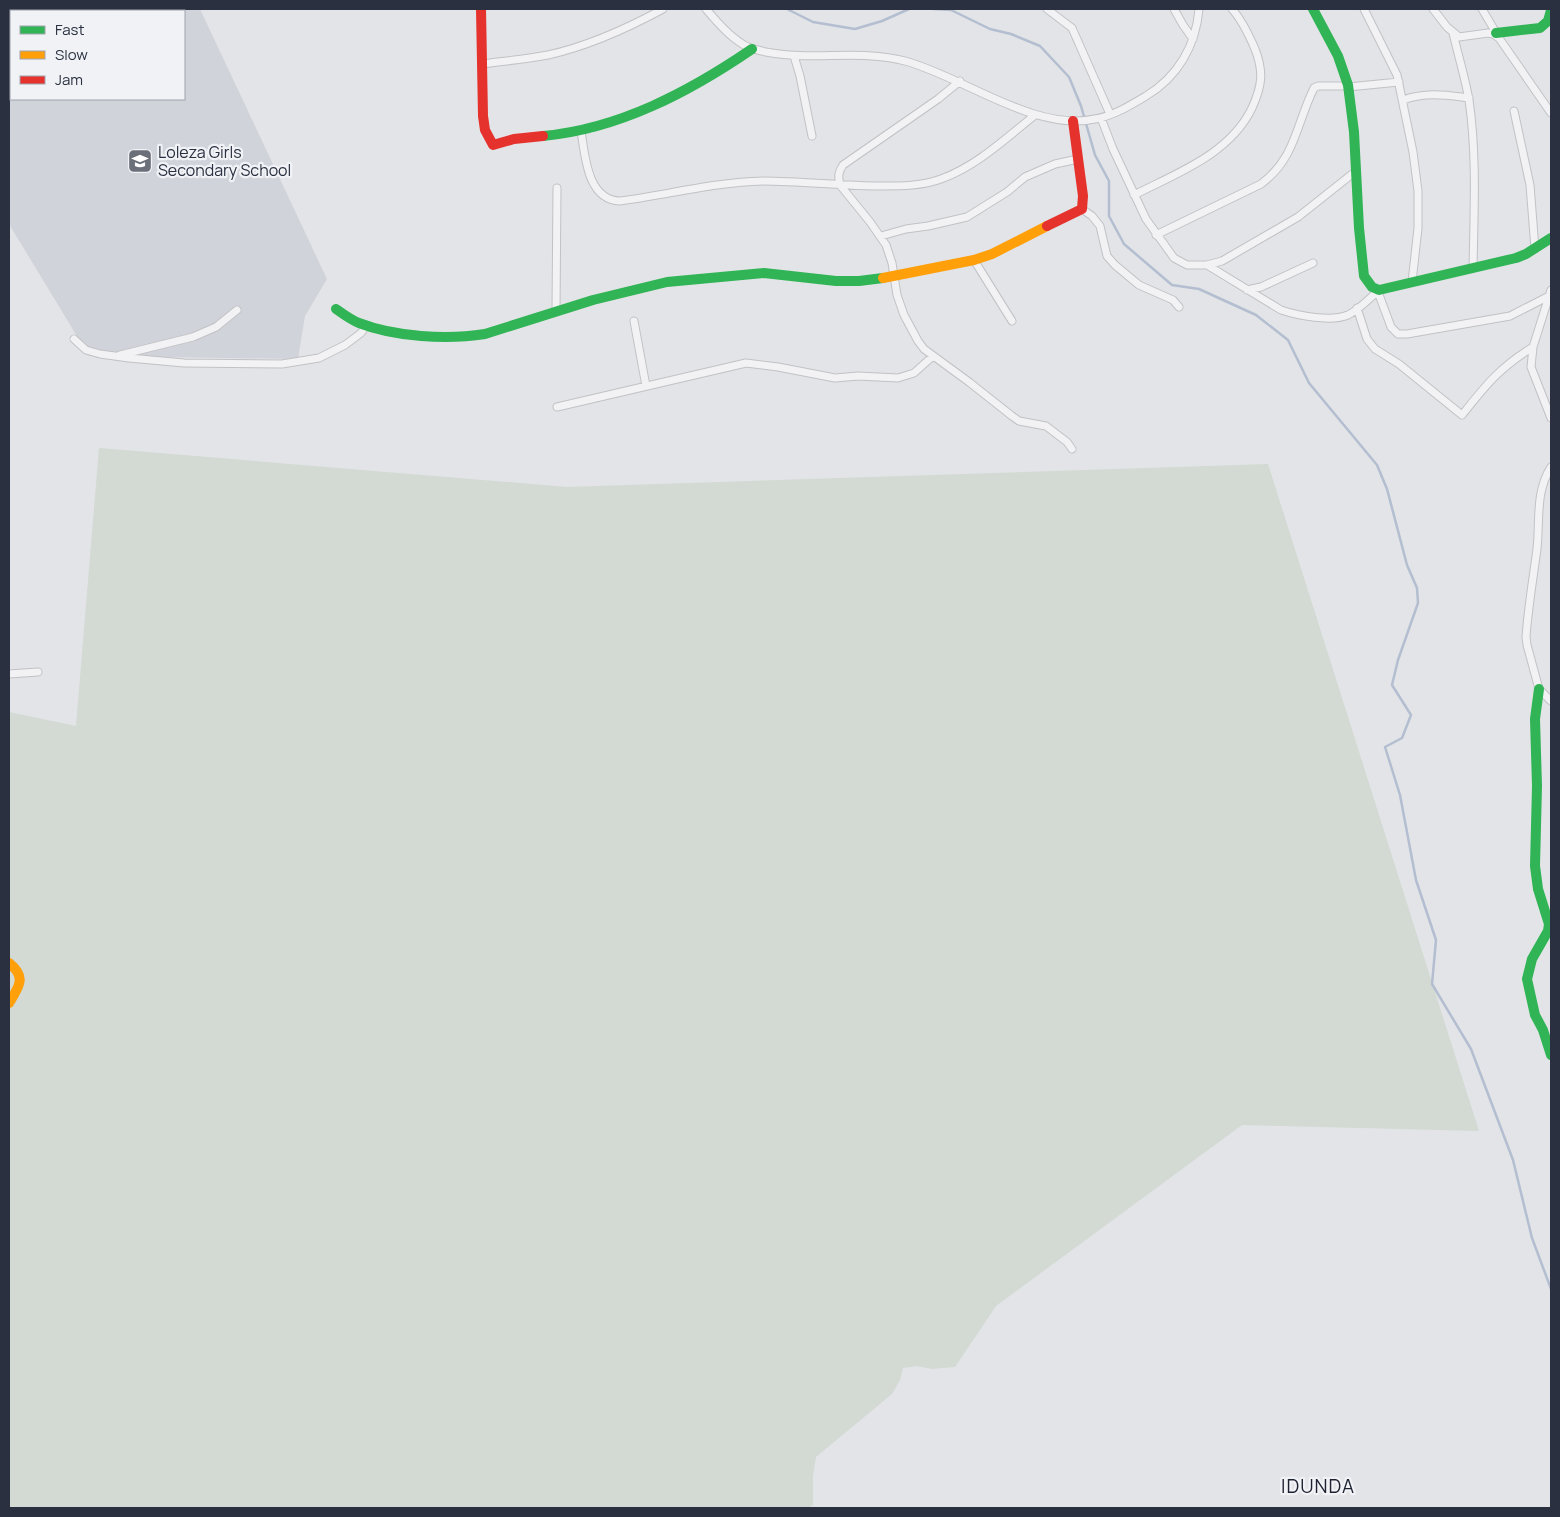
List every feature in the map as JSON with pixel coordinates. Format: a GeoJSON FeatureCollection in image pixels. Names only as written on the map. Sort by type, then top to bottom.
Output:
{"type":"FeatureCollection","features":[{"type":"Feature","properties":{"kind":"street"},"geometry":{"type":"LineString","coordinates":[[481,9],[485,130],[493,145],[506,140],[581,131],[624,117],[669,98],[724,68],[752,49]]}},
{"type":"Feature","properties":{"kind":"street"},"geometry":{"type":"LineString","coordinates":[[483,64],[547,55],[573,48],[628,28],[663,9]]}},
{"type":"Feature","properties":{"kind":"street"},"geometry":{"type":"LineString","coordinates":[[706,9],[738,41],[752,49],[794,56],[858,55],[890,58],[921,66],[960,81],[1035,115],[1073,121],[1097,119],[1110,114],[1132,104],[1160,86],[1180,65],[1190,48],[1200,9]]}},
{"type":"Feature","properties":{"kind":"street"},"geometry":{"type":"LineString","coordinates":[[1046,9],[1072,28],[1110,114]]}},
{"type":"Feature","properties":{"kind":"street"},"geometry":{"type":"LineString","coordinates":[[1174,9],[1193,39]]}},
{"type":"Feature","properties":{"kind":"street"},"geometry":{"type":"LineString","coordinates":[[1134,195],[1217,150],[1237,131],[1248,116],[1260,87],[1260,68],[1244,27],[1232,9]]}},
{"type":"Feature","properties":{"kind":"street"},"geometry":{"type":"LineString","coordinates":[[1313,9],[1336,54],[1348,87],[1356,171],[1358,227],[1364,276],[1378,291],[1391,327],[1398,334],[1407,334],[1510,316],[1550,293]]}},
{"type":"Feature","properties":{"kind":"street"},"geometry":{"type":"LineString","coordinates":[[1364,9],[1390,58],[1399,82],[1403,100],[1418,191],[1418,228],[1412,282]]}},
{"type":"Feature","properties":{"kind":"street"},"geometry":{"type":"LineString","coordinates":[[1433,9],[1453,33],[1462,38],[1488,34],[1498,36],[1540,28],[1548,21],[1551,10]]}},
{"type":"Feature","properties":{"kind":"street"},"geometry":{"type":"LineString","coordinates":[[1482,9],[1498,36],[1551,113]]}},
{"type":"Feature","properties":{"kind":"street"},"geometry":{"type":"LineString","coordinates":[[1453,33],[1468,98],[1473,131],[1475,168],[1473,268]]}},
{"type":"Feature","properties":{"kind":"street"},"geometry":{"type":"LineString","coordinates":[[794,56],[812,136]]}},
{"type":"Feature","properties":{"kind":"street"},"geometry":{"type":"LineString","coordinates":[[960,81],[843,165],[839,170],[838,178],[840,185],[880,236],[889,252],[897,295],[904,314],[918,341],[933,356],[1019,421],[1046,426],[1067,442],[1072,449]]}},
{"type":"Feature","properties":{"kind":"street"},"geometry":{"type":"LineString","coordinates":[[1156,235],[1262,184],[1272,176],[1283,163],[1292,146],[1314,88],[1318,86],[1348,87],[1399,82]]}},
{"type":"Feature","properties":{"kind":"street"},"geometry":{"type":"LineString","coordinates":[[1403,100],[1418,95],[1438,94],[1468,98]]}},
{"type":"Feature","properties":{"kind":"street"},"geometry":{"type":"LineString","coordinates":[[1514,111],[1530,185],[1535,249]]}},
{"type":"Feature","properties":{"kind":"street"},"geometry":{"type":"LineString","coordinates":[[581,131],[588,171],[592,180],[598,190],[613,201],[739,182],[910,186],[927,184],[960,172],[1035,115]]}},
{"type":"Feature","properties":{"kind":"street"},"geometry":{"type":"LineString","coordinates":[[1097,119],[1156,235],[1174,258],[1187,265],[1207,265],[1222,261],[1298,217],[1356,171]]}},
{"type":"Feature","properties":{"kind":"street"},"geometry":{"type":"LineString","coordinates":[[336,309],[366,326],[391,332],[421,336],[464,337],[485,334],[556,311],[651,285],[700,278],[764,273],[849,281],[894,276],[974,260],[992,254],[1082,209],[1084,203],[1073,121]]}},
{"type":"Feature","properties":{"kind":"street"},"geometry":{"type":"LineString","coordinates":[[880,236],[967,217],[1007,192],[1025,177],[1056,164],[1078,159]]}},
{"type":"Feature","properties":{"kind":"street"},"geometry":{"type":"LineString","coordinates":[[556,311],[557,188]]}},
{"type":"Feature","properties":{"kind":"street"},"geometry":{"type":"LineString","coordinates":[[1082,209],[1092,216],[1100,226],[1107,256],[1115,265],[1132,280],[1150,291],[1173,300],[1180,307]]}},
{"type":"Feature","properties":{"kind":"street"},"geometry":{"type":"LineString","coordinates":[[1207,265],[1281,310],[1292,314],[1331,317],[1346,316],[1378,291],[1516,258],[1535,249],[1551,238]]}},
{"type":"Feature","properties":{"kind":"street"},"geometry":{"type":"LineString","coordinates":[[974,260],[1012,321]]}},
{"type":"Feature","properties":{"kind":"street"},"geometry":{"type":"LineString","coordinates":[[1247,290],[1260,287],[1313,262]]}},
{"type":"Feature","properties":{"kind":"street"},"geometry":{"type":"LineString","coordinates":[[1550,293],[1533,348],[1531,367],[1551,418]]}},
{"type":"Feature","properties":{"kind":"street"},"geometry":{"type":"LineString","coordinates":[[1358,308],[1367,339],[1375,349],[1399,364],[1462,415],[1490,380],[1515,359],[1533,348]]}},
{"type":"Feature","properties":{"kind":"street"},"geometry":{"type":"LineString","coordinates":[[116,356],[194,337],[216,327],[237,310]]}},
{"type":"Feature","properties":{"kind":"street"},"geometry":{"type":"LineString","coordinates":[[634,321],[646,386]]}},
{"type":"Feature","properties":{"kind":"street"},"geometry":{"type":"LineString","coordinates":[[74,339],[86,350],[116,356],[184,363],[282,364],[319,358],[339,349],[361,333],[366,326]]}},
{"type":"Feature","properties":{"kind":"street"},"geometry":{"type":"LineString","coordinates":[[557,407],[746,363],[835,378],[858,376],[898,378],[914,373],[933,356]]}},
{"type":"Feature","properties":{"kind":"street"},"geometry":{"type":"LineString","coordinates":[[1551,467],[1541,488],[1526,645],[1539,689],[1535,719],[1537,793],[1535,866],[1538,889],[1549,924],[1548,930],[1532,959],[1527,979],[1535,1015],[1543,1030],[1551,1056]]}},
{"type":"Feature","properties":{"kind":"street"},"geometry":{"type":"LineString","coordinates":[[9,674],[38,672]]}},
{"type":"Feature","properties":{"kind":"street"},"geometry":{"type":"LineString","coordinates":[[1539,689],[1551,701]]}},
{"type":"Feature","properties":{"kind":"street"},"geometry":{"type":"LineString","coordinates":[[9,963],[16,967],[20,978],[20,983],[9,1003]]}},
{"type":"Feature","properties":{"kind":"shaded area","name":"Loleza Girls Secondary School"},"geometry":{"type":"Polygon","coordinates":[[[200,9],[327,279],[305,316],[298,359],[89,356],[9,224],[9,43],[10,41],[10,100],[185,100],[185,10],[34,10],[200,9]]]}},
{"type":"Feature","properties":{"kind":"shaded area"},"geometry":{"type":"Polygon","coordinates":[[[99,448],[567,487],[1268,464],[1479,1131],[1242,1125],[996,1306],[955,1367],[932,1369],[917,1366],[903,1368],[900,1380],[892,1394],[816,1457],[813,1476],[813,1505],[808,1508],[9,1508],[9,712],[76,726],[99,448]]]}},
{"type":"Feature","properties":{"kind":"waterway"},"geometry":{"type":"LineString","coordinates":[[787,9],[813,22],[855,29],[882,21],[909,9]]}},
{"type":"Feature","properties":{"kind":"waterway"},"geometry":{"type":"LineString","coordinates":[[933,9],[951,10],[990,29],[1011,34],[1040,46],[1069,77],[1081,106],[1095,155],[1109,181],[1109,216],[1124,244],[1172,285],[1199,289],[1256,315],[1288,340],[1309,383],[1377,465],[1387,489],[1407,565],[1417,588],[1418,603],[1398,660],[1392,685],[1411,715],[1402,738],[1385,747],[1400,795],[1416,880],[1436,940],[1432,984],[1471,1049],[1513,1160],[1532,1238],[1551,1289]]}},
{"type":"Feature","properties":{"kind":"traffic: fast"},"geometry":{"type":"LineString","coordinates":[[1313,9],[1338,56],[1348,85],[1354,132],[1359,228],[1364,276],[1372,287],[1379,290],[1516,258],[1551,238]]}},
{"type":"Feature","properties":{"kind":"traffic: fast"},"geometry":{"type":"LineString","coordinates":[[1496,33],[1540,28],[1548,21],[1551,10]]}},
{"type":"Feature","properties":{"kind":"traffic: fast"},"geometry":{"type":"LineString","coordinates":[[543,136],[571,132],[626,117],[678,94],[752,49]]}},
{"type":"Feature","properties":{"kind":"traffic: fast"},"geometry":{"type":"LineString","coordinates":[[336,309],[356,322],[373,328],[421,336],[454,337],[485,334],[593,300],[667,282],[764,273],[836,281],[883,278]]}},
{"type":"Feature","properties":{"kind":"traffic: fast"},"geometry":{"type":"LineString","coordinates":[[1539,689],[1535,719],[1537,786],[1535,866],[1538,889],[1549,924],[1548,931],[1532,959],[1527,979],[1535,1015],[1543,1030],[1551,1055]]}},
{"type":"Feature","properties":{"kind":"traffic: slow"},"geometry":{"type":"LineString","coordinates":[[883,278],[974,260],[992,254],[1047,226]]}},
{"type":"Feature","properties":{"kind":"traffic: slow"},"geometry":{"type":"LineString","coordinates":[[9,963],[15,968],[20,978],[16,992],[9,1003]]}},
{"type":"Feature","properties":{"kind":"traffic: jam"},"geometry":{"type":"LineString","coordinates":[[481,9],[483,116],[485,130],[493,145],[514,139],[543,136]]}},
{"type":"Feature","properties":{"kind":"traffic: jam"},"geometry":{"type":"LineString","coordinates":[[1047,226],[1082,209],[1083,196],[1073,121]]}},
{"type":"Feature","properties":{"kind":"place","name":"Loleza Girls Secondary School"},"geometry":{"type":"Point","coordinates":[140,161]}},
{"type":"Feature","properties":{"kind":"district","name":"IDUNDA"},"geometry":{"type":"Point","coordinates":[1318,1486]}}]}
